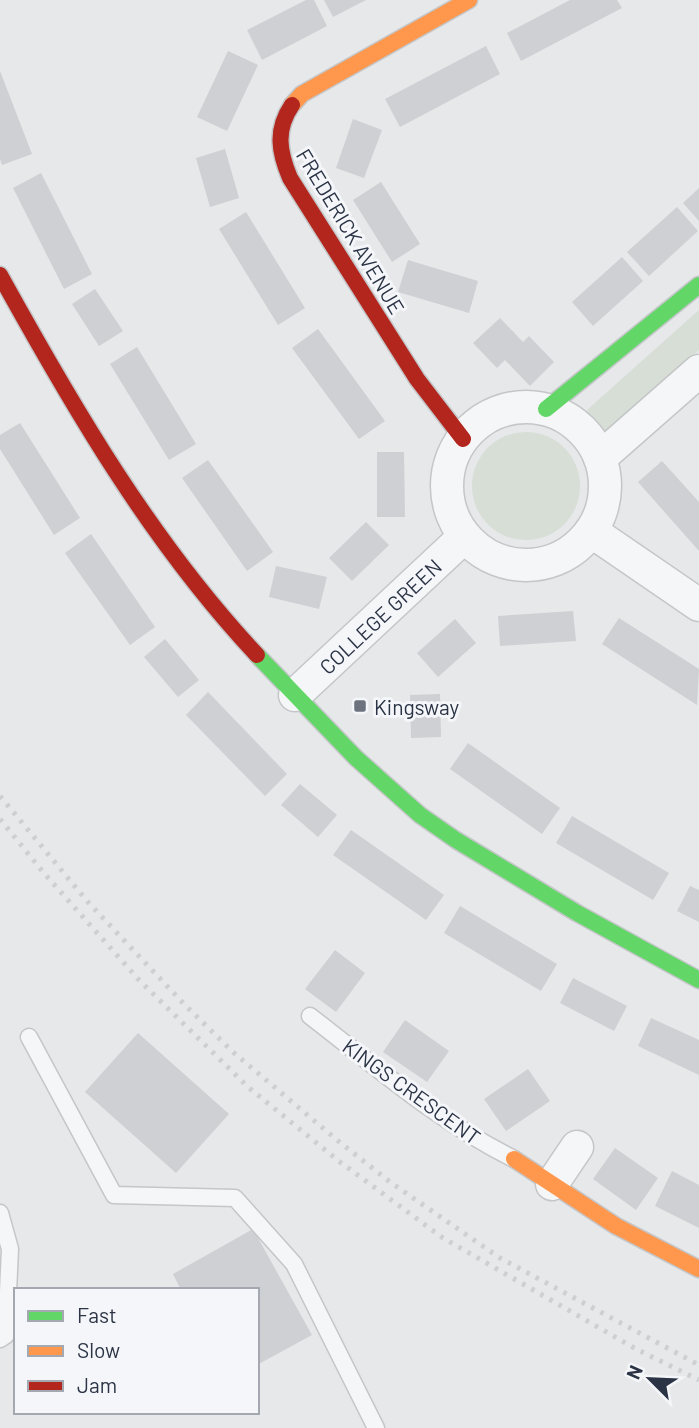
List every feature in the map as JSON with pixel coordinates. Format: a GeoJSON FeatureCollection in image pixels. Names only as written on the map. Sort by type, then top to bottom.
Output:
{"type":"FeatureCollection","features":[{"type":"Feature","properties":{"kind":"street","name":"FREDERICK AVENUE"},"geometry":{"type":"LineString","coordinates":[[463,439],[411,369],[290,178],[279,155],[280,129],[288,108],[302,94],[469,0]]}},
{"type":"Feature","properties":{"kind":"street"},"geometry":{"type":"LineString","coordinates":[[0,275],[108,457],[202,592],[251,650],[351,754],[411,807],[478,853],[577,914],[699,981]]}},
{"type":"Feature","properties":{"kind":"street"},"geometry":{"type":"LineString","coordinates":[[546,410],[699,285]]}},
{"type":"Feature","properties":{"kind":"street"},"geometry":{"type":"LineString","coordinates":[[600,458],[699,371]]}},
{"type":"Feature","properties":{"kind":"street"},"geometry":{"type":"LineString","coordinates":[[519,407],[546,410],[564,417],[583,431],[600,458],[605,485],[599,515],[591,531],[582,542],[562,557],[545,563],[521,566],[497,560],[478,550],[464,537],[450,511],[447,485],[449,465],[463,439],[483,419],[519,407]]}},
{"type":"Feature","properties":{"kind":"street"},"geometry":{"type":"LineString","coordinates":[[591,531],[699,604]]}},
{"type":"Feature","properties":{"kind":"street","name":"COLLEGE GREEN"},"geometry":{"type":"LineString","coordinates":[[295,695],[464,537]]}},
{"type":"Feature","properties":{"kind":"street"},"geometry":{"type":"LineString","coordinates":[[552,1184],[577,1147]]}},
{"type":"Feature","properties":{"kind":"street","name":"KINGS CRESCENT"},"geometry":{"type":"LineString","coordinates":[[514,1159],[616,1226],[699,1269]]}},
{"type":"Feature","properties":{"kind":"lane","name":"KINGS CRESCENT"},"geometry":{"type":"LineString","coordinates":[[310,1016],[422,1103],[479,1142],[514,1159]]}},
{"type":"Feature","properties":{"kind":"lane"},"geometry":{"type":"LineString","coordinates":[[29,1037],[114,1195],[235,1198],[294,1264],[376,1428]]}},
{"type":"Feature","properties":{"kind":"lane"},"geometry":{"type":"LineString","coordinates":[[0,1213],[10,1249],[6,1335],[0,1339]]}},
{"type":"Feature","properties":{"kind":"shaded area"},"geometry":{"type":"Polygon","coordinates":[[[699,310],[699,350],[603,437],[587,410],[699,310]]]}},
{"type":"Feature","properties":{"kind":"shaded area"},"geometry":{"type":"Polygon","coordinates":[[[526,432],[547,436],[564,448],[576,465],[580,486],[576,507],[564,524],[547,536],[526,540],[505,536],[488,524],[476,507],[472,486],[476,465],[488,448],[505,436],[526,432]]]}},
{"type":"Feature","properties":{"kind":"building"},"geometry":{"type":"Polygon","coordinates":[[[306,0],[314,0],[327,26],[262,60],[247,30],[306,0]]]}},
{"type":"Feature","properties":{"kind":"building"},"geometry":{"type":"Polygon","coordinates":[[[324,0],[366,0],[333,17],[324,0]]]}},
{"type":"Feature","properties":{"kind":"building"},"geometry":{"type":"Polygon","coordinates":[[[570,0],[617,0],[622,8],[521,61],[507,33],[570,0]]]}},
{"type":"Feature","properties":{"kind":"building"},"geometry":{"type":"Polygon","coordinates":[[[486,46],[500,74],[400,127],[385,99],[486,46]]]}},
{"type":"Feature","properties":{"kind":"building"},"geometry":{"type":"Polygon","coordinates":[[[228,51],[258,65],[227,131],[197,117],[228,51]]]}},
{"type":"Feature","properties":{"kind":"building"},"geometry":{"type":"Polygon","coordinates":[[[0,71],[32,154],[2,165],[0,159],[0,71]]]}},
{"type":"Feature","properties":{"kind":"building"},"geometry":{"type":"Polygon","coordinates":[[[353,119],[382,130],[364,178],[336,168],[353,119]]]}},
{"type":"Feature","properties":{"kind":"building"},"geometry":{"type":"Polygon","coordinates":[[[225,149],[239,198],[210,207],[196,158],[225,149]]]}},
{"type":"Feature","properties":{"kind":"building"},"geometry":{"type":"Polygon","coordinates":[[[41,173],[92,274],[64,289],[13,188],[41,173]]]}},
{"type":"Feature","properties":{"kind":"building"},"geometry":{"type":"Polygon","coordinates":[[[381,182],[420,244],[392,262],[353,200],[381,182]]]}},
{"type":"Feature","properties":{"kind":"building"},"geometry":{"type":"Polygon","coordinates":[[[699,188],[699,221],[683,203],[699,188]]]}},
{"type":"Feature","properties":{"kind":"building"},"geometry":{"type":"Polygon","coordinates":[[[677,207],[698,231],[649,276],[627,252],[677,207]]]}},
{"type":"Feature","properties":{"kind":"building"},"geometry":{"type":"Polygon","coordinates":[[[246,212],[305,308],[278,325],[219,229],[246,212]]]}},
{"type":"Feature","properties":{"kind":"building"},"geometry":{"type":"Polygon","coordinates":[[[622,257],[643,281],[593,326],[572,302],[622,257]]]}},
{"type":"Feature","properties":{"kind":"building"},"geometry":{"type":"Polygon","coordinates":[[[408,260],[478,281],[469,313],[398,292],[408,260]]]}},
{"type":"Feature","properties":{"kind":"building"},"geometry":{"type":"Polygon","coordinates":[[[95,289],[123,331],[99,346],[72,304],[95,289]]]}},
{"type":"Feature","properties":{"kind":"building"},"geometry":{"type":"Polygon","coordinates":[[[500,318],[523,342],[529,336],[554,362],[530,386],[505,360],[497,368],[473,343],[500,318]]]}},
{"type":"Feature","properties":{"kind":"building"},"geometry":{"type":"Polygon","coordinates":[[[318,329],[385,421],[359,439],[292,348],[318,329]]]}},
{"type":"Feature","properties":{"kind":"building"},"geometry":{"type":"Polygon","coordinates":[[[137,347],[196,444],[169,460],[110,364],[137,347]]]}},
{"type":"Feature","properties":{"kind":"building"},"geometry":{"type":"Polygon","coordinates":[[[20,423],[80,518],[54,535],[0,449],[0,435],[20,423]]]}},
{"type":"Feature","properties":{"kind":"building"},"geometry":{"type":"Polygon","coordinates":[[[377,452],[404,452],[405,517],[377,517],[377,452]]]}},
{"type":"Feature","properties":{"kind":"building"},"geometry":{"type":"Polygon","coordinates":[[[208,460],[273,552],[247,571],[182,478],[208,460]]]}},
{"type":"Feature","properties":{"kind":"building"},"geometry":{"type":"Polygon","coordinates":[[[662,461],[699,502],[699,551],[638,482],[662,461]]]}},
{"type":"Feature","properties":{"kind":"building"},"geometry":{"type":"Polygon","coordinates":[[[366,522],[389,545],[352,581],[329,558],[366,522]]]}},
{"type":"Feature","properties":{"kind":"building"},"geometry":{"type":"Polygon","coordinates":[[[91,534],[155,627],[130,645],[65,553],[91,534]]]}},
{"type":"Feature","properties":{"kind":"building"},"geometry":{"type":"Polygon","coordinates":[[[276,566],[327,577],[319,609],[269,597],[276,566]]]}},
{"type":"Feature","properties":{"kind":"building"},"geometry":{"type":"Polygon","coordinates":[[[573,611],[576,641],[500,646],[498,616],[573,611]]]}},
{"type":"Feature","properties":{"kind":"building"},"geometry":{"type":"Polygon","coordinates":[[[619,618],[699,669],[697,705],[602,644],[619,618]]]}},
{"type":"Feature","properties":{"kind":"building"},"geometry":{"type":"Polygon","coordinates":[[[455,619],[476,643],[438,677],[417,653],[455,619]]]}},
{"type":"Feature","properties":{"kind":"building"},"geometry":{"type":"Polygon","coordinates":[[[165,639],[199,680],[178,697],[144,657],[165,639]]]}},
{"type":"Feature","properties":{"kind":"building"},"geometry":{"type":"Polygon","coordinates":[[[208,692],[287,774],[265,796],[186,715],[208,692]]]}},
{"type":"Feature","properties":{"kind":"building"},"geometry":{"type":"Polygon","coordinates":[[[440,694],[441,737],[411,738],[410,695],[440,694]]]}},
{"type":"Feature","properties":{"kind":"building"},"geometry":{"type":"Polygon","coordinates":[[[468,743],[560,808],[542,834],[450,769],[468,743]]]}},
{"type":"Feature","properties":{"kind":"building"},"geometry":{"type":"Polygon","coordinates":[[[300,784],[337,815],[318,837],[281,805],[300,784]]]}},
{"type":"Feature","properties":{"kind":"building"},"geometry":{"type":"Polygon","coordinates":[[[572,816],[669,873],[653,900],[556,843],[572,816]]]}},
{"type":"Feature","properties":{"kind":"building"},"geometry":{"type":"Polygon","coordinates":[[[351,830],[444,895],[426,920],[333,855],[351,830]]]}},
{"type":"Feature","properties":{"kind":"building"},"geometry":{"type":"Polygon","coordinates":[[[690,886],[699,890],[699,922],[677,911],[690,886]]]}},
{"type":"Feature","properties":{"kind":"building"},"geometry":{"type":"Polygon","coordinates":[[[460,906],[557,964],[541,991],[444,933],[460,906]]]}},
{"type":"Feature","properties":{"kind":"building"},"geometry":{"type":"Polygon","coordinates":[[[335,950],[365,973],[336,1012],[305,989],[335,950]]]}},
{"type":"Feature","properties":{"kind":"building"},"geometry":{"type":"Polygon","coordinates":[[[573,978],[627,1006],[614,1031],[560,1003],[573,978]]]}},
{"type":"Feature","properties":{"kind":"building"},"geometry":{"type":"Polygon","coordinates":[[[651,1018],[699,1040],[699,1075],[638,1046],[651,1018]]]}},
{"type":"Feature","properties":{"kind":"building"},"geometry":{"type":"Polygon","coordinates":[[[405,1020],[449,1051],[427,1082],[383,1052],[405,1020]]]}},
{"type":"Feature","properties":{"kind":"building"},"geometry":{"type":"Polygon","coordinates":[[[138,1033],[229,1114],[176,1173],[85,1092],[138,1033]]]}},
{"type":"Feature","properties":{"kind":"building"},"geometry":{"type":"Polygon","coordinates":[[[528,1069],[550,1101],[506,1131],[484,1099],[528,1069]]]}},
{"type":"Feature","properties":{"kind":"building"},"geometry":{"type":"Polygon","coordinates":[[[615,1148],[658,1178],[636,1210],[593,1179],[615,1148]]]}},
{"type":"Feature","properties":{"kind":"building"},"geometry":{"type":"Polygon","coordinates":[[[672,1171],[699,1185],[699,1228],[655,1206],[672,1171]]]}},
{"type":"Feature","properties":{"kind":"building"},"geometry":{"type":"Polygon","coordinates":[[[253,1229],[312,1335],[259,1364],[259,1288],[180,1288],[173,1274],[253,1229]]]}},
{"type":"Feature","properties":{"kind":"railway"},"geometry":{"type":"LineString","coordinates":[[0,796],[87,901],[184,1004],[233,1052],[337,1140],[390,1182],[500,1258],[699,1365]]}},
{"type":"Feature","properties":{"kind":"railway"},"geometry":{"type":"LineString","coordinates":[[0,819],[139,980],[248,1087],[340,1162],[443,1238],[636,1349],[699,1380]]}},
{"type":"Feature","properties":{"kind":"traffic: fast"},"geometry":{"type":"LineString","coordinates":[[546,409],[699,285]]}},
{"type":"Feature","properties":{"kind":"traffic: fast"},"geometry":{"type":"LineString","coordinates":[[257,655],[356,758],[420,815],[456,840],[577,913],[699,980]]}},
{"type":"Feature","properties":{"kind":"traffic: slow"},"geometry":{"type":"LineString","coordinates":[[292,105],[302,94],[469,0]]}},
{"type":"Feature","properties":{"kind":"traffic: slow"},"geometry":{"type":"LineString","coordinates":[[514,1159],[616,1226],[699,1269]]}},
{"type":"Feature","properties":{"kind":"traffic: jam"},"geometry":{"type":"LineString","coordinates":[[292,105],[283,123],[280,141],[290,178],[417,379],[463,439]]}},
{"type":"Feature","properties":{"kind":"traffic: jam"},"geometry":{"type":"LineString","coordinates":[[0,275],[86,425],[149,521],[219,612],[257,655]]}},
{"type":"Feature","properties":{"kind":"place","name":"Kingsway"},"geometry":{"type":"Point","coordinates":[360,706]}}]}
